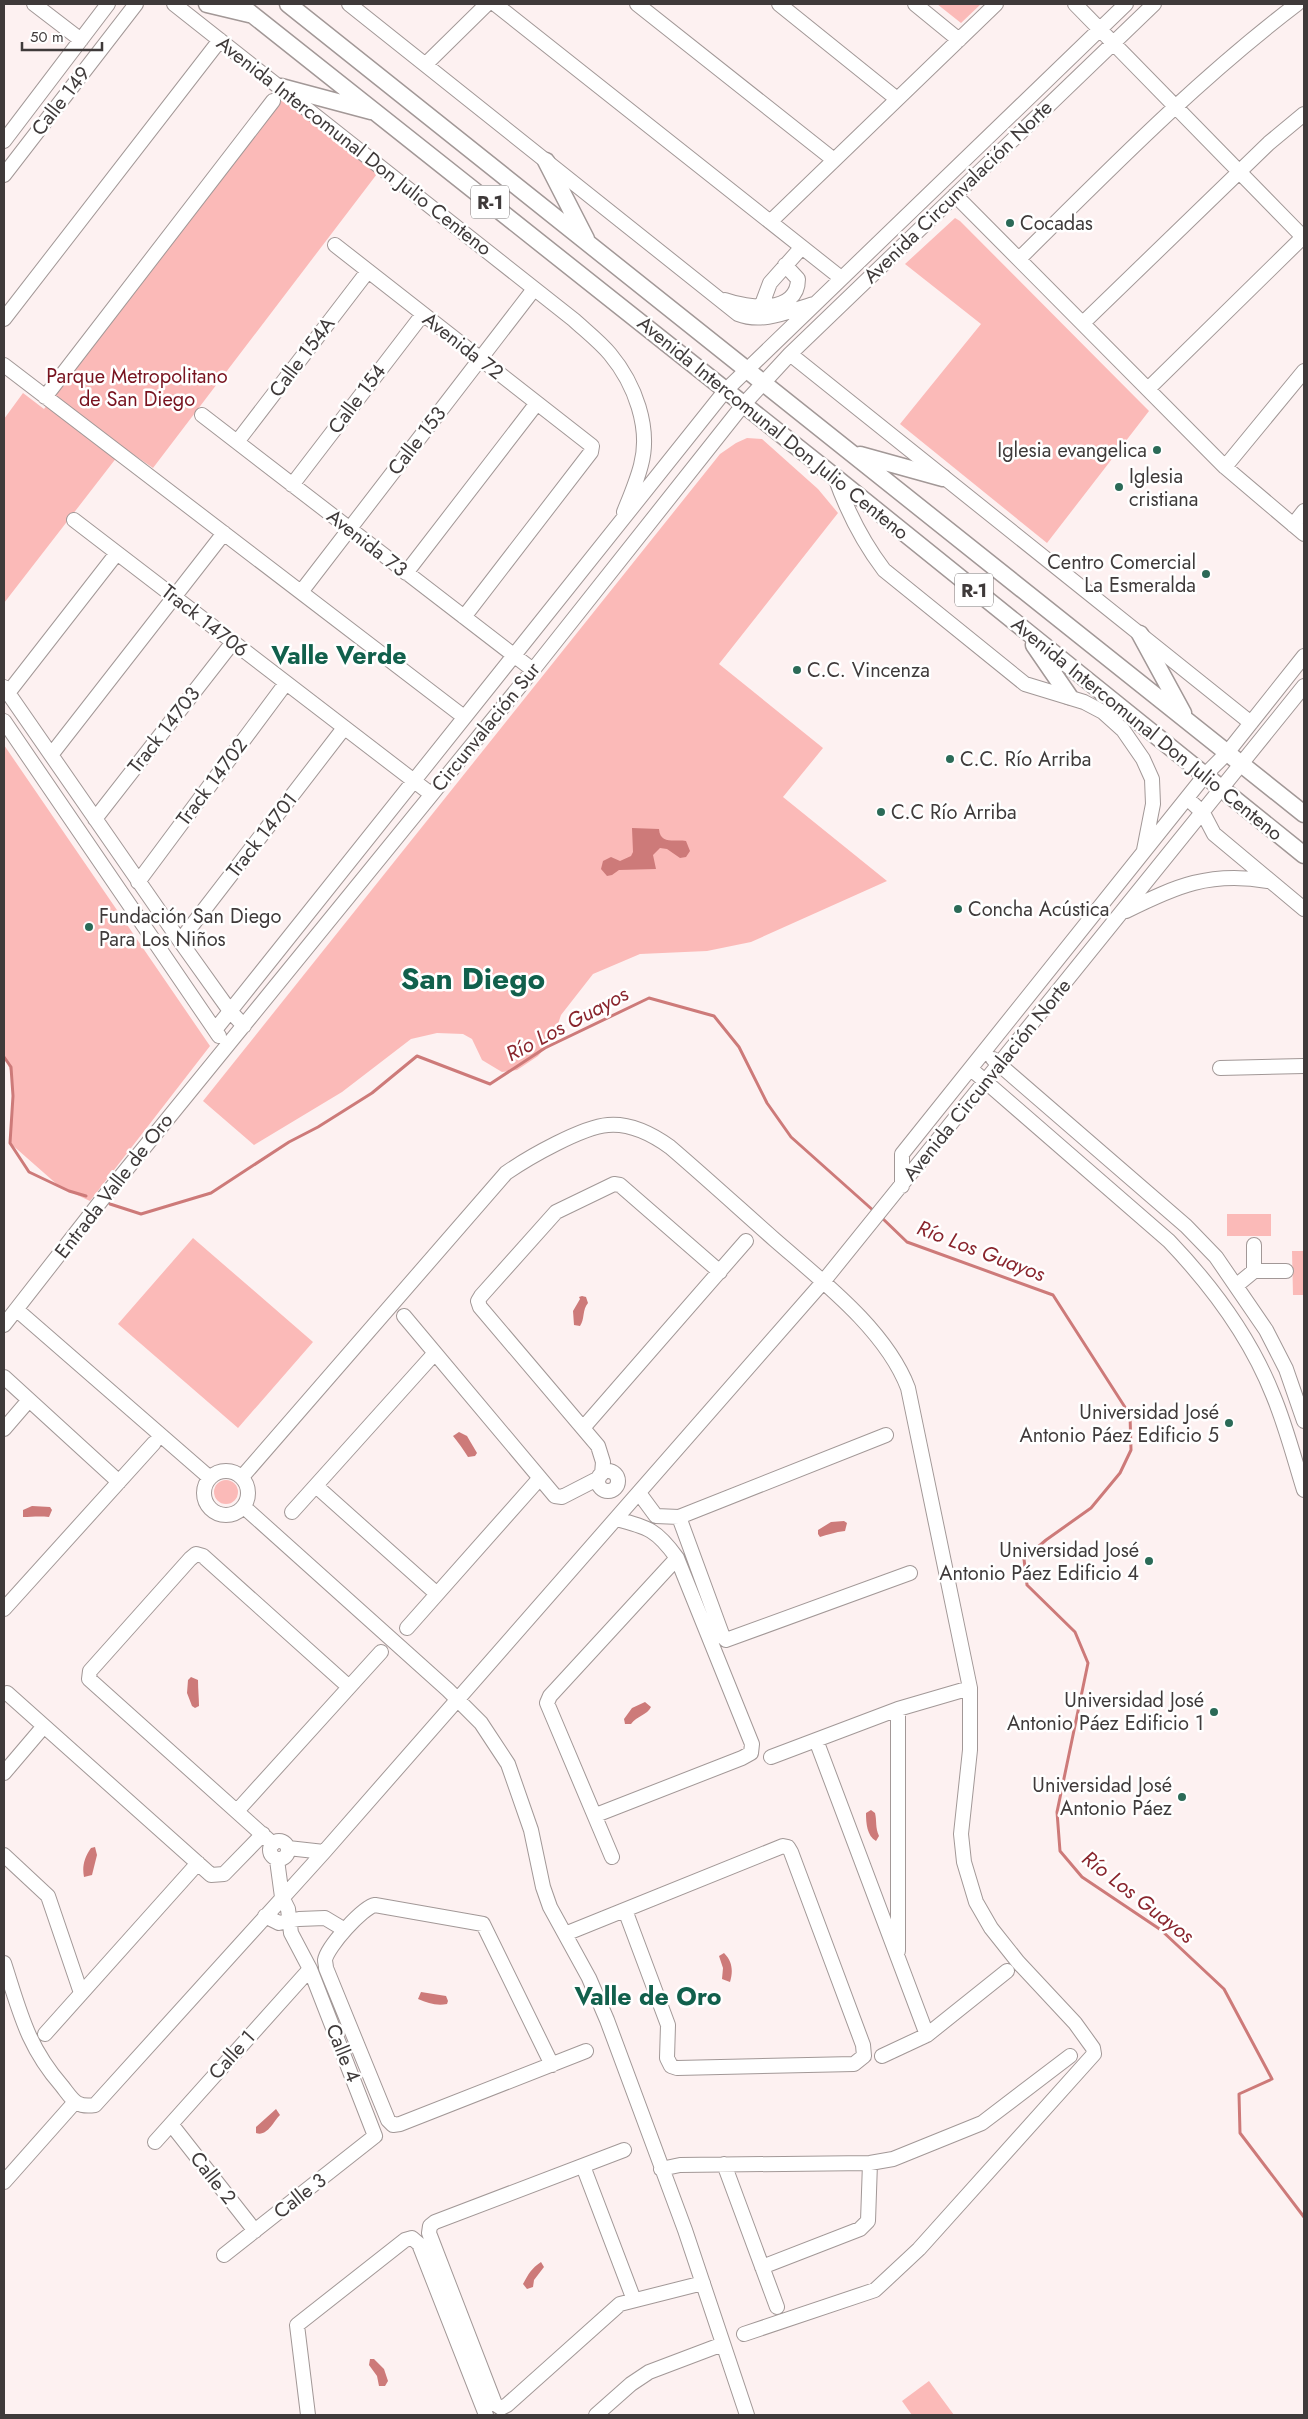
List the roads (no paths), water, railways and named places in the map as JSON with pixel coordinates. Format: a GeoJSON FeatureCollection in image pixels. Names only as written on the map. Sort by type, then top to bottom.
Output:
{"type":"FeatureCollection","features":[{"type":"Feature","properties":{"kind":"main road"},"geometry":{"type":"LineString","coordinates":[[207,4],[254,15]]}},
{"type":"Feature","properties":{"kind":"main road","name":"Avenida Intercomunal Don Julio Centeno"},"geometry":{"type":"LineString","coordinates":[[239,4],[379,113],[835,477],[1024,631],[1206,774],[1304,855]]}},
{"type":"Feature","properties":{"kind":"main road","name":"Avenida Intercomunal Don Julio Centeno"},"geometry":{"type":"LineString","coordinates":[[288,4],[1304,814]]}},
{"type":"Feature","properties":{"kind":"main road"},"geometry":{"type":"LineString","coordinates":[[281,86],[379,113]]}},
{"type":"Feature","properties":{"kind":"main road"},"geometry":{"type":"LineString","coordinates":[[546,161],[590,246]]}},
{"type":"Feature","properties":{"kind":"main road"},"geometry":{"type":"LineString","coordinates":[[853,454],[943,478]]}},
{"type":"Feature","properties":{"kind":"main road"},"geometry":{"type":"LineString","coordinates":[[1024,631],[1068,696]]}},
{"type":"Feature","properties":{"kind":"main road"},"geometry":{"type":"LineString","coordinates":[[1140,634],[1186,719]]}},
{"type":"Feature","properties":{"kind":"street"},"geometry":{"type":"LineString","coordinates":[[34,4],[81,40]]}},
{"type":"Feature","properties":{"kind":"street","name":"Calle 149"},"geometry":{"type":"LineString","coordinates":[[4,141],[108,4]]}},
{"type":"Feature","properties":{"kind":"street","name":"Calle 149"},"geometry":{"type":"LineString","coordinates":[[4,175],[136,4]]}},
{"type":"Feature","properties":{"kind":"street","name":"Avenida Intercomunal Don Julio Centeno"},"geometry":{"type":"LineString","coordinates":[[174,4],[281,86],[574,320],[610,354],[626,377],[637,402],[645,435],[642,464],[620,525]]}},
{"type":"Feature","properties":{"kind":"street"},"geometry":{"type":"LineString","coordinates":[[349,4],[738,314],[749,319],[760,319],[813,304]]}},
{"type":"Feature","properties":{"kind":"street"},"geometry":{"type":"LineString","coordinates":[[426,64],[487,4]]}},
{"type":"Feature","properties":{"kind":"street"},"geometry":{"type":"LineString","coordinates":[[495,4],[841,278]]}},
{"type":"Feature","properties":{"kind":"street"},"geometry":{"type":"LineString","coordinates":[[637,4],[834,160]]}},
{"type":"Feature","properties":{"kind":"street"},"geometry":{"type":"LineString","coordinates":[[778,4],[897,99]]}},
{"type":"Feature","properties":{"kind":"street"},"geometry":{"type":"LineString","coordinates":[[914,4],[959,40]]}},
{"type":"Feature","properties":{"kind":"street"},"geometry":{"type":"LineString","coordinates":[[770,222],[996,4]]}},
{"type":"Feature","properties":{"kind":"street"},"geometry":{"type":"LineString","coordinates":[[1075,4],[1304,237],[1148,389]]}},
{"type":"Feature","properties":{"kind":"street","name":"Avenida Circunvalación Norte"},"geometry":{"type":"LineString","coordinates":[[725,390],[1126,4]]}},
{"type":"Feature","properties":{"kind":"street","name":"Avenida Circunvalación Norte"},"geometry":{"type":"LineString","coordinates":[[764,382],[790,354],[1154,4]]}},
{"type":"Feature","properties":{"kind":"street"},"geometry":{"type":"LineString","coordinates":[[1020,258],[1175,106],[1268,26],[1297,4]]}},
{"type":"Feature","properties":{"kind":"street"},"geometry":{"type":"LineString","coordinates":[[4,319],[220,40]]}},
{"type":"Feature","properties":{"kind":"street"},"geometry":{"type":"LineString","coordinates":[[45,397],[273,101]]}},
{"type":"Feature","properties":{"kind":"street"},"geometry":{"type":"LineString","coordinates":[[1083,323],[1239,172],[1304,114]]}},
{"type":"Feature","properties":{"kind":"street"},"geometry":{"type":"LineString","coordinates":[[955,195],[1020,258],[1225,467],[1304,534]]}},
{"type":"Feature","properties":{"kind":"street","name":"Avenida 72"},"geometry":{"type":"LineString","coordinates":[[335,246],[592,446],[591,452],[464,617]]}},
{"type":"Feature","properties":{"kind":"street"},"geometry":{"type":"LineString","coordinates":[[761,307],[770,283],[802,247]]}},
{"type":"Feature","properties":{"kind":"street"},"geometry":{"type":"LineString","coordinates":[[716,296],[742,306],[761,307],[787,300],[797,289],[798,279],[785,265]]}},
{"type":"Feature","properties":{"kind":"street","name":"Calle 154A"},"geometry":{"type":"LineString","coordinates":[[237,442],[368,271]]}},
{"type":"Feature","properties":{"kind":"street","name":"Calle 153"},"geometry":{"type":"LineString","coordinates":[[300,592],[534,289]]}},
{"type":"Feature","properties":{"kind":"street"},"geometry":{"type":"LineString","coordinates":[[797,289],[813,304]]}},
{"type":"Feature","properties":{"kind":"street","name":"Calle 154"},"geometry":{"type":"LineString","coordinates":[[292,485],[423,314]]}},
{"type":"Feature","properties":{"kind":"street"},"geometry":{"type":"LineString","coordinates":[[790,354],[1251,723]]}},
{"type":"Feature","properties":{"kind":"street"},"geometry":{"type":"LineString","coordinates":[[4,365],[464,717]]}},
{"type":"Feature","properties":{"kind":"street"},"geometry":{"type":"LineString","coordinates":[[1225,467],[1304,370]]}},
{"type":"Feature","properties":{"kind":"street","name":"Circunvalación Sur"},"geometry":{"type":"LineString","coordinates":[[227,1047],[533,670],[743,405],[764,382]]}},
{"type":"Feature","properties":{"kind":"street","name":"Circunvalación Sur"},"geometry":{"type":"LineString","coordinates":[[215,1030],[464,717],[620,525],[725,390]]}},
{"type":"Feature","properties":{"kind":"street"},"geometry":{"type":"LineString","coordinates":[[406,573],[537,403]]}},
{"type":"Feature","properties":{"kind":"street","name":"Avenida 73"},"geometry":{"type":"LineString","coordinates":[[202,416],[533,670]]}},
{"type":"Feature","properties":{"kind":"street"},"geometry":{"type":"LineString","coordinates":[[835,477],[849,514],[884,570],[1025,684],[1068,696],[1103,712],[1130,738],[1144,759],[1152,779],[1153,804],[1143,854]]}},
{"type":"Feature","properties":{"kind":"street"},"geometry":{"type":"LineString","coordinates":[[1293,525],[1304,511]]}},
{"type":"Feature","properties":{"kind":"street","name":"Track 14706"},"geometry":{"type":"LineString","coordinates":[[74,520],[431,794]]}},
{"type":"Feature","properties":{"kind":"street"},"geometry":{"type":"LineString","coordinates":[[51,756],[224,533]]}},
{"type":"Feature","properties":{"kind":"street"},"geometry":{"type":"LineString","coordinates":[[117,553],[6,690],[180,942],[230,1011],[244,1026]]}},
{"type":"Feature","properties":{"kind":"street","name":"Track 14703"},"geometry":{"type":"LineString","coordinates":[[95,819],[232,642]]}},
{"type":"Feature","properties":{"kind":"street","name":"Avenida Circunvalación Norte"},"geometry":{"type":"LineString","coordinates":[[902,1186],[902,1154],[1206,774],[1227,753],[1304,656]]}},
{"type":"Feature","properties":{"kind":"street","name":"Track 14702"},"geometry":{"type":"LineString","coordinates":[[138,882],[286,683]]}},
{"type":"Feature","properties":{"kind":"street","name":"Avenida Circunvalación Norte"},"geometry":{"type":"LineString","coordinates":[[902,1186],[1304,686]]}},
{"type":"Feature","properties":{"kind":"street"},"geometry":{"type":"LineString","coordinates":[[4,722],[227,1047]]}},
{"type":"Feature","properties":{"kind":"street","name":"Track 14701"},"geometry":{"type":"LineString","coordinates":[[180,942],[344,728]]}},
{"type":"Feature","properties":{"kind":"street"},"geometry":{"type":"LineString","coordinates":[[1187,798],[1203,813],[1214,834],[1304,909]]}},
{"type":"Feature","properties":{"kind":"street"},"geometry":{"type":"LineString","coordinates":[[1121,914],[1163,892],[1188,882],[1249,878],[1270,882]]}},
{"type":"Feature","properties":{"kind":"street","name":"Entrada Valle de Oro"},"geometry":{"type":"LineString","coordinates":[[4,1325],[104,1197],[227,1047]]}},
{"type":"Feature","properties":{"kind":"street"},"geometry":{"type":"LineString","coordinates":[[985,1052],[1186,1226],[1216,1257],[1237,1285],[1266,1330],[1286,1369],[1304,1421]]}},
{"type":"Feature","properties":{"kind":"street"},"geometry":{"type":"LineString","coordinates":[[1220,1068],[1304,1066]]}},
{"type":"Feature","properties":{"kind":"street"},"geometry":{"type":"LineString","coordinates":[[972,1068],[1169,1241],[1196,1270],[1249,1346],[1273,1396],[1301,1470],[1304,1490]]}},
{"type":"Feature","properties":{"kind":"street"},"geometry":{"type":"LineString","coordinates":[[242,1477],[506,1172],[527,1159],[573,1136],[608,1125],[632,1128],[652,1134],[683,1158],[824,1282],[885,1344],[900,1367],[908,1388],[970,1688],[970,1750],[961,1834],[964,1862],[976,1902],[991,1928],[1018,1962],[1075,2024],[1093,2048],[1094,2054],[919,2249],[875,2290],[744,2334]]}},
{"type":"Feature","properties":{"kind":"street"},"geometry":{"type":"LineString","coordinates":[[596,1815],[742,1758],[751,1752],[752,1744],[677,1558],[635,1498],[616,1488],[609,1491],[602,1489],[600,1476],[601,1452],[480,1306],[478,1301],[480,1296],[556,1212],[614,1184],[620,1185],[720,1272]]}},
{"type":"Feature","properties":{"kind":"street"},"geometry":{"type":"LineString","coordinates":[[4,1963],[34,2050],[46,2069],[75,2102],[84,2107],[95,2105],[324,1852],[458,1700],[824,1282],[902,1186]]}},
{"type":"Feature","properties":{"kind":"street"},"geometry":{"type":"LineString","coordinates":[[583,1428],[746,1241]]}},
{"type":"Feature","properties":{"kind":"street"},"geometry":{"type":"LineString","coordinates":[[1254,1245],[1254,1271]]}},
{"type":"Feature","properties":{"kind":"street"},"geometry":{"type":"LineString","coordinates":[[1237,1285],[1254,1271],[1286,1271]]}},
{"type":"Feature","properties":{"kind":"street"},"geometry":{"type":"LineString","coordinates":[[17,1310],[210,1478]]}},
{"type":"Feature","properties":{"kind":"street"},"geometry":{"type":"LineString","coordinates":[[404,1316],[555,1496],[562,1497],[600,1476]]}},
{"type":"Feature","properties":{"kind":"street"},"geometry":{"type":"LineString","coordinates":[[292,1512],[434,1354]]}},
{"type":"Feature","properties":{"kind":"street"},"geometry":{"type":"LineString","coordinates":[[4,1378],[119,1482]]}},
{"type":"Feature","properties":{"kind":"street"},"geometry":{"type":"LineString","coordinates":[[4,1429],[29,1400]]}},
{"type":"Feature","properties":{"kind":"street"},"geometry":{"type":"LineString","coordinates":[[616,1519],[652,1522],[679,1517],[886,1435]]}},
{"type":"Feature","properties":{"kind":"street"},"geometry":{"type":"LineString","coordinates":[[4,1609],[154,1443]]}},
{"type":"Feature","properties":{"kind":"street"},"geometry":{"type":"LineString","coordinates":[[229,1471],[242,1477],[248,1488],[244,1507],[232,1514],[225,1515],[212,1510],[207,1504],[204,1491],[210,1478],[216,1474],[229,1471]]}},
{"type":"Feature","properties":{"kind":"street"},"geometry":{"type":"LineString","coordinates":[[407,1628],[539,1478]]}},
{"type":"Feature","properties":{"kind":"street"},"geometry":{"type":"LineString","coordinates":[[316,1486],[437,1594]]}},
{"type":"Feature","properties":{"kind":"street"},"geometry":{"type":"LineString","coordinates":[[244,1507],[458,1700],[481,1723],[508,1764],[531,1830],[543,1888],[550,1907],[589,1978],[606,2020],[703,2283],[747,2415]]}},
{"type":"Feature","properties":{"kind":"street"},"geometry":{"type":"LineString","coordinates":[[679,1517],[723,1637],[726,1640],[910,1573]]}},
{"type":"Feature","properties":{"kind":"street"},"geometry":{"type":"LineString","coordinates":[[324,1852],[288,1848],[282,1842],[268,1839],[90,1679],[88,1675],[196,1554],[203,1556],[349,1687]]}},
{"type":"Feature","properties":{"kind":"street"},"geometry":{"type":"LineString","coordinates":[[612,1857],[596,1815],[547,1703],[550,1696],[677,1558]]}},
{"type":"Feature","properties":{"kind":"street"},"geometry":{"type":"LineString","coordinates":[[237,1811],[381,1652]]}},
{"type":"Feature","properties":{"kind":"street"},"geometry":{"type":"LineString","coordinates":[[771,1758],[898,1709],[970,1688]]}},
{"type":"Feature","properties":{"kind":"street"},"geometry":{"type":"LineString","coordinates":[[6,1693],[211,1876],[224,1874],[268,1839]]}},
{"type":"Feature","properties":{"kind":"street"},"geometry":{"type":"LineString","coordinates":[[898,1709],[898,1960]]}},
{"type":"Feature","properties":{"kind":"street"},"geometry":{"type":"LineString","coordinates":[[4,1773],[44,1726]]}},
{"type":"Feature","properties":{"kind":"street"},"geometry":{"type":"LineString","coordinates":[[816,1740],[927,2035]]}},
{"type":"Feature","properties":{"kind":"street","name":"Calle 4"},"geometry":{"type":"LineString","coordinates":[[268,1839],[272,1857],[277,1860],[282,1897],[288,1909],[291,1934],[310,1969],[375,2136]]}},
{"type":"Feature","properties":{"kind":"street"},"geometry":{"type":"LineString","coordinates":[[565,1934],[783,1846],[788,1847],[792,1852],[859,2035],[864,2056],[854,2064],[677,2068],[671,2066],[667,2058],[668,2026],[625,1910]]}},
{"type":"Feature","properties":{"kind":"street"},"geometry":{"type":"LineString","coordinates":[[277,1860],[286,1857],[288,1848]]}},
{"type":"Feature","properties":{"kind":"street"},"geometry":{"type":"LineString","coordinates":[[4,1855],[48,1896],[81,1993]]}},
{"type":"Feature","properties":{"kind":"street"},"geometry":{"type":"LineString","coordinates":[[45,2034],[198,1863]]}},
{"type":"Feature","properties":{"kind":"street"},"geometry":{"type":"LineString","coordinates":[[552,2065],[483,1924],[375,1905],[368,1906],[345,1930],[325,1960],[326,1968],[388,2120],[393,2125],[400,2124],[552,2065],[586,2051]]}},
{"type":"Feature","properties":{"kind":"street"},"geometry":{"type":"LineString","coordinates":[[265,1916],[279,1923],[289,1920],[325,1918],[345,1930]]}},
{"type":"Feature","properties":{"kind":"street","name":"Calle 1"},"geometry":{"type":"LineString","coordinates":[[155,2142],[310,1969]]}},
{"type":"Feature","properties":{"kind":"street"},"geometry":{"type":"LineString","coordinates":[[882,2056],[927,2035],[1006,1971]]}},
{"type":"Feature","properties":{"kind":"street"},"geometry":{"type":"LineString","coordinates":[[660,2169],[680,2164],[870,2162],[893,2159],[982,2123],[1070,2056]]}},
{"type":"Feature","properties":{"kind":"street"},"geometry":{"type":"LineString","coordinates":[[4,2182],[75,2102]]}},
{"type":"Feature","properties":{"kind":"street","name":"Calle 2"},"geometry":{"type":"LineString","coordinates":[[171,2124],[255,2231]]}},
{"type":"Feature","properties":{"kind":"street","name":"Calle 3"},"geometry":{"type":"LineString","coordinates":[[224,2255],[375,2136]]}},
{"type":"Feature","properties":{"kind":"street"},"geometry":{"type":"LineString","coordinates":[[624,2150],[430,2226],[429,2233],[495,2404],[501,2408],[507,2405],[620,2304],[703,2283]]}},
{"type":"Feature","properties":{"kind":"street"},"geometry":{"type":"LineString","coordinates":[[762,2268],[860,2229],[868,2221],[870,2162]]}},
{"type":"Feature","properties":{"kind":"street"},"geometry":{"type":"LineString","coordinates":[[724,2164],[777,2307]]}},
{"type":"Feature","properties":{"kind":"street"},"geometry":{"type":"LineString","coordinates":[[583,2166],[634,2300]]}},
{"type":"Feature","properties":{"kind":"street"},"geometry":{"type":"LineString","coordinates":[[308,2415],[297,2325],[405,2240],[412,2238],[419,2244],[486,2415]]}},
{"type":"Feature","properties":{"kind":"street"},"geometry":{"type":"LineString","coordinates":[[596,2415],[630,2384],[649,2372],[723,2344]]}},
{"type":"Feature","properties":{"kind":"waterway","name":"Río Los Guayos"},"geometry":{"type":"LineString","coordinates":[[110,1204],[141,1214],[211,1193],[289,1142],[318,1127],[372,1093],[417,1056],[490,1084],[545,1048],[649,998],[714,1016],[739,1047],[767,1103],[791,1137],[875,1212]]}},
{"type":"Feature","properties":{"kind":"waterway","name":"Río Los Guayos"},"geometry":{"type":"LineString","coordinates":[[4,1057],[11,1067],[13,1096],[10,1143],[29,1172],[69,1191],[86,1196]]}},
{"type":"Feature","properties":{"kind":"waterway","name":"Río Los Guayos"},"geometry":{"type":"LineString","coordinates":[[880,1216],[907,1242],[1053,1295],[1130,1415],[1131,1450],[1120,1473],[1091,1508],[1046,1540],[1024,1559],[1027,1585],[1075,1632],[1088,1663],[1057,1812],[1060,1851],[1082,1877],[1161,1930],[1224,1989],[1272,2079],[1239,2094],[1240,2133],[1304,2217]]}},
{"type":"Feature","properties":{"kind":"place","name":"Cocadas"},"geometry":{"type":"Point","coordinates":[1010,223]}},
{"type":"Feature","properties":{"kind":"place","name":"Iglesia evangelica"},"geometry":{"type":"Point","coordinates":[1157,450]}},
{"type":"Feature","properties":{"kind":"place","name":"Iglesia cristiana"},"geometry":{"type":"Point","coordinates":[1119,487]}},
{"type":"Feature","properties":{"kind":"place","name":"Centro Comercial La Esmeralda"},"geometry":{"type":"Point","coordinates":[1206,574]}},
{"type":"Feature","properties":{"kind":"place","name":"C.C. Vincenza"},"geometry":{"type":"Point","coordinates":[797,670]}},
{"type":"Feature","properties":{"kind":"place","name":"C.C. Río Arriba"},"geometry":{"type":"Point","coordinates":[950,759]}},
{"type":"Feature","properties":{"kind":"place","name":"C.C Río Arriba"},"geometry":{"type":"Point","coordinates":[881,812]}},
{"type":"Feature","properties":{"kind":"place","name":"Concha Acústica"},"geometry":{"type":"Point","coordinates":[958,909]}},
{"type":"Feature","properties":{"kind":"place","name":"Fundación San Diego Para Los Niños"},"geometry":{"type":"Point","coordinates":[89,927]}},
{"type":"Feature","properties":{"kind":"place","name":"Universidad José Antonio Páez Edificio 5"},"geometry":{"type":"Point","coordinates":[1229,1423]}},
{"type":"Feature","properties":{"kind":"place","name":"Universidad José Antonio Páez Edificio 4"},"geometry":{"type":"Point","coordinates":[1149,1561]}},
{"type":"Feature","properties":{"kind":"place","name":"Universidad José Antonio Páez Edificio 1"},"geometry":{"type":"Point","coordinates":[1214,1712]}},
{"type":"Feature","properties":{"kind":"place","name":"Universidad José Antonio Páez"},"geometry":{"type":"Point","coordinates":[1182,1797]}},
{"type":"Feature","properties":{"kind":"district","name":"Valle Verde"},"geometry":{"type":"Point","coordinates":[339,655]}},
{"type":"Feature","properties":{"kind":"district","name":"San Diego"},"geometry":{"type":"Point","coordinates":[473,978]}},
{"type":"Feature","properties":{"kind":"district","name":"Valle de Oro"},"geometry":{"type":"Point","coordinates":[648,1996]}},
{"type":"Feature","properties":{"kind":"park label","name":"Parque Metropolitano de San Diego"},"geometry":{"type":"Point","coordinates":[137,388]}}]}
